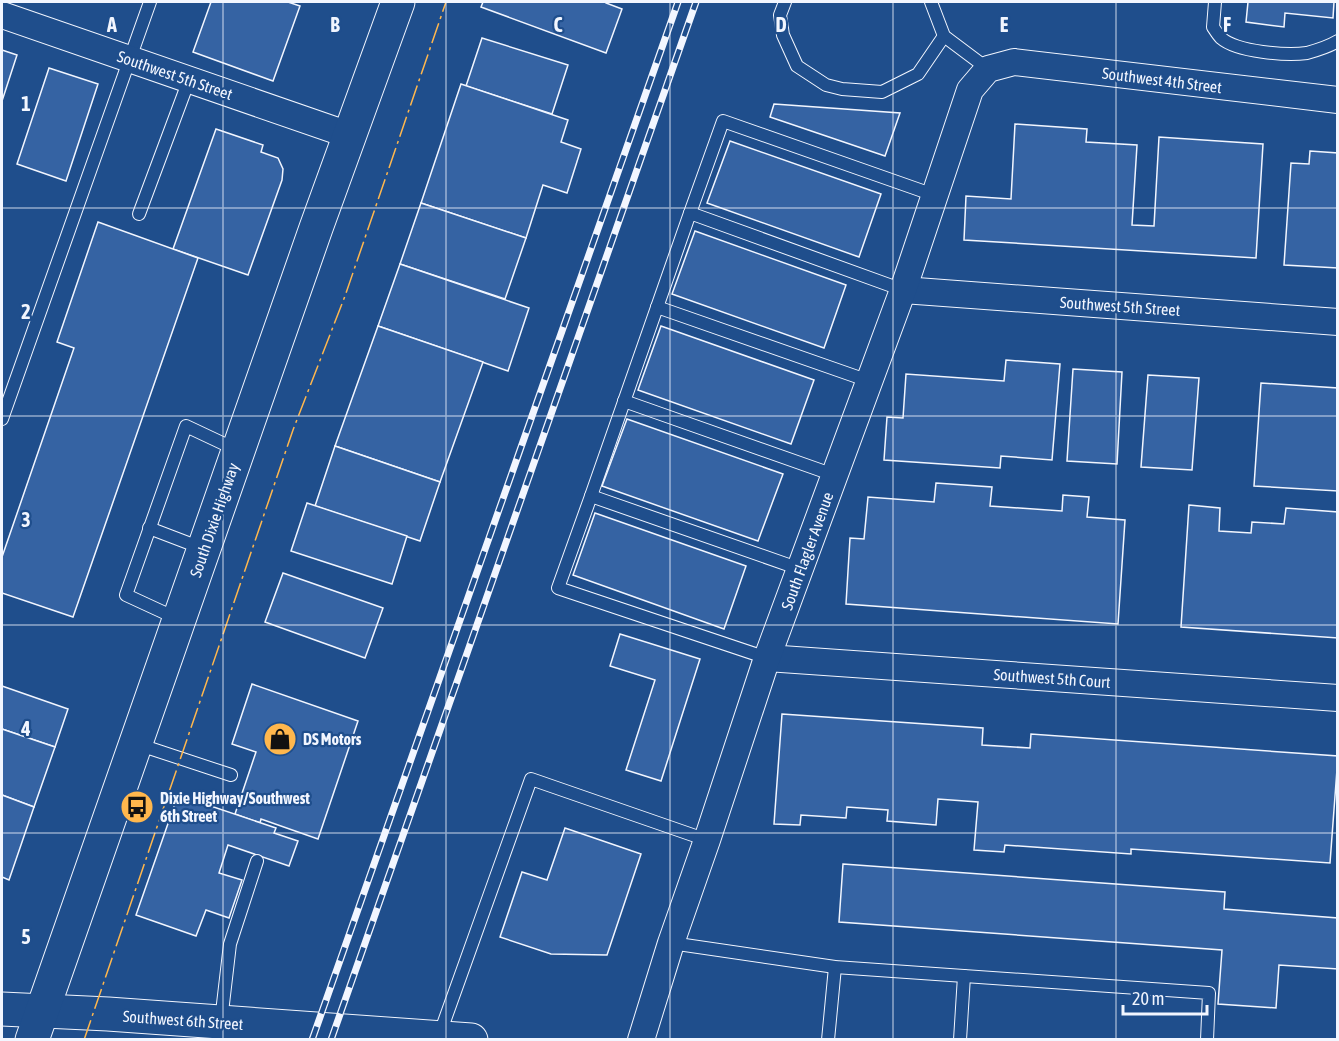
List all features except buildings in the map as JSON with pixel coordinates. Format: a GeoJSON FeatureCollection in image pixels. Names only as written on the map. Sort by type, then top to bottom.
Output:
{"type":"FeatureCollection","features":[{"type":"Feature","properties":{"kind":"main road","name":"South Dixie Highway"},"geometry":{"type":"LineString","coordinates":[[37,1025],[398,2]]}},
{"type":"Feature","properties":{"kind":"main road","name":"Southwest 6th Street"},"geometry":{"type":"LineString","coordinates":[[2,1009],[37,1025],[205,1024],[471,1040]]}},
{"type":"Feature","properties":{"kind":"street","name":"Southwest 5th Street"},"geometry":{"type":"LineString","coordinates":[[2,15],[350,135]]}},
{"type":"Feature","properties":{"kind":"street","name":"Southwest 4th Street"},"geometry":{"type":"LineString","coordinates":[[988,69],[1014,62],[1338,100]]}},
{"type":"Feature","properties":{"kind":"street","name":"South Flagler Avenue"},"geometry":{"type":"LineString","coordinates":[[640,1040],[767,658],[903,290],[970,90],[988,69]]}},
{"type":"Feature","properties":{"kind":"street","name":"Southwest 5th Street"},"geometry":{"type":"LineString","coordinates":[[903,290],[1338,322]]}},
{"type":"Feature","properties":{"kind":"street","name":"Southwest 5th Court"},"geometry":{"type":"LineString","coordinates":[[767,658],[1338,698]]}},
{"type":"Feature","properties":{"kind":"lane"},"geometry":{"type":"LineString","coordinates":[[2,419],[150,2]]}},
{"type":"Feature","properties":{"kind":"lane"},"geometry":{"type":"LineString","coordinates":[[785,2],[780,15],[783,35],[797,66],[826,85],[842,89],[882,92],[918,74],[944,36]]}},
{"type":"Feature","properties":{"kind":"lane"},"geometry":{"type":"LineString","coordinates":[[931,2],[944,36],[988,69]]}},
{"type":"Feature","properties":{"kind":"lane"},"geometry":{"type":"LineString","coordinates":[[1215,2],[1213,27],[1222,39],[1241,47],[1281,54],[1305,53],[1327,48],[1338,41]]}},
{"type":"Feature","properties":{"kind":"lane"},"geometry":{"type":"LineString","coordinates":[[139,214],[189,80]]}},
{"type":"Feature","properties":{"kind":"lane"},"geometry":{"type":"LineString","coordinates":[[767,658],[558,588],[723,121],[934,195]]}},
{"type":"Feature","properties":{"kind":"lane"},"geometry":{"type":"LineString","coordinates":[[690,213],[903,290]]}},
{"type":"Feature","properties":{"kind":"lane"},"geometry":{"type":"LineString","coordinates":[[657,307],[869,381]]}},
{"type":"Feature","properties":{"kind":"lane"},"geometry":{"type":"LineString","coordinates":[[624,401],[834,475]]}},
{"type":"Feature","properties":{"kind":"lane"},"geometry":{"type":"LineString","coordinates":[[179,619],[126,595],[149,528],[186,426],[238,450]]}},
{"type":"Feature","properties":{"kind":"lane"},"geometry":{"type":"LineString","coordinates":[[591,496],[800,569]]}},
{"type":"Feature","properties":{"kind":"lane"},"geometry":{"type":"LineString","coordinates":[[149,528],[204,549]]}},
{"type":"Feature","properties":{"kind":"lane"},"geometry":{"type":"LineString","coordinates":[[135,744],[231,775]]}},
{"type":"Feature","properties":{"kind":"lane"},"geometry":{"type":"LineString","coordinates":[[438,1038],[531,779],[707,840]]}},
{"type":"Feature","properties":{"kind":"lane"},"geometry":{"type":"LineString","coordinates":[[205,1024],[258,861]]}},
{"type":"Feature","properties":{"kind":"lane"},"geometry":{"type":"LineString","coordinates":[[671,943],[834,967],[1209,993],[1207,1040]]}},
{"type":"Feature","properties":{"kind":"lane"},"geometry":{"type":"LineString","coordinates":[[828,1040],[834,967]]}},
{"type":"Feature","properties":{"kind":"lane"},"geometry":{"type":"LineString","coordinates":[[960,1040],[964,976]]}},
{"type":"Feature","properties":{"kind":"railway"},"geometry":{"type":"LineString","coordinates":[[312,1040],[678,2]]}},
{"type":"Feature","properties":{"kind":"railway"},"geometry":{"type":"LineString","coordinates":[[331,1040],[696,2]]}},
{"type":"Feature","properties":{"kind":"power"},"geometry":{"type":"LineString","coordinates":[[84,1040],[293,430],[345,296],[446,2]]}},
{"type":"Feature","properties":{"kind":"place","name":"DS Motors"},"geometry":{"type":"Point","coordinates":[280,739]}},
{"type":"Feature","properties":{"kind":"place","name":"Dixie Highway/Southwest 6th Street"},"geometry":{"type":"Point","coordinates":[137,807]}}]}
